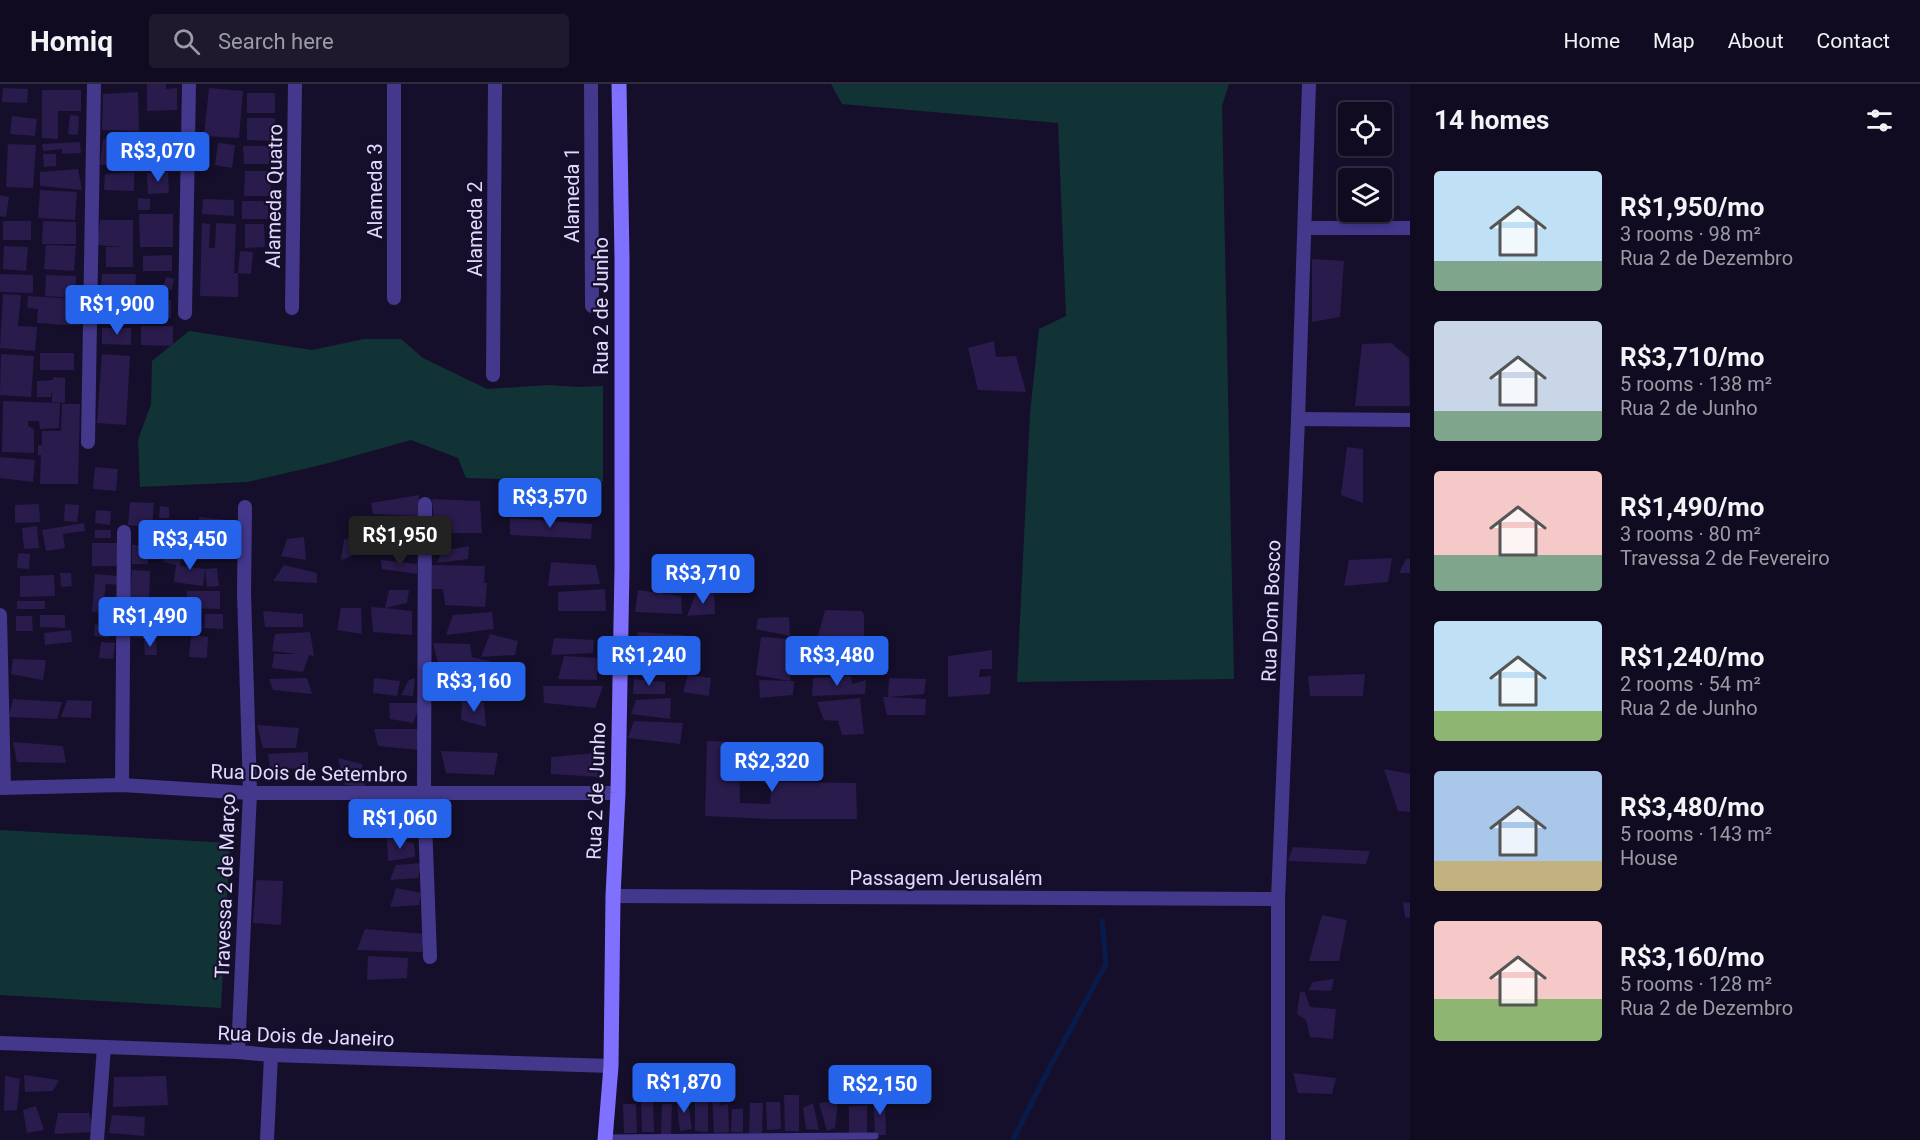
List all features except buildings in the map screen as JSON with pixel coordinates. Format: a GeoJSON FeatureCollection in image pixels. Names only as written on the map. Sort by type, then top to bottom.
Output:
{"type":"FeatureCollection","features":[{"type":"Feature","properties":{"kind":"street"},"geometry":{"type":"LineString","coordinates":[[88,442],[94,84]]}},
{"type":"Feature","properties":{"kind":"street"},"geometry":{"type":"LineString","coordinates":[[185,313],[189,84]]}},
{"type":"Feature","properties":{"kind":"street","name":"Alameda Quatro"},"geometry":{"type":"LineString","coordinates":[[292,308],[295,84]]}},
{"type":"Feature","properties":{"kind":"street","name":"Alameda 3"},"geometry":{"type":"LineString","coordinates":[[394,84],[394,298]]}},
{"type":"Feature","properties":{"kind":"street","name":"Alameda 2"},"geometry":{"type":"LineString","coordinates":[[493,375],[495,84]]}},
{"type":"Feature","properties":{"kind":"street","name":"Alameda 1"},"geometry":{"type":"LineString","coordinates":[[591,84],[592,306]]}},
{"type":"Feature","properties":{"kind":"street","name":"Rua 2 de Junho"},"geometry":{"type":"LineString","coordinates":[[605,1139],[611,1066],[622,568],[622,270],[619,84]]}},
{"type":"Feature","properties":{"kind":"street","name":"Rua Dom Bosco"},"geometry":{"type":"LineString","coordinates":[[1278,1140],[1278,899],[1309,84]]}},
{"type":"Feature","properties":{"kind":"street"},"geometry":{"type":"LineString","coordinates":[[1305,228],[1410,228]]}},
{"type":"Feature","properties":{"kind":"street"},"geometry":{"type":"LineString","coordinates":[[1298,419],[1410,420]]}},
{"type":"Feature","properties":{"kind":"street"},"geometry":{"type":"LineString","coordinates":[[425,504],[424,794],[430,957]]}},
{"type":"Feature","properties":{"kind":"street","name":"Travessa 2 de Março"},"geometry":{"type":"LineString","coordinates":[[238,1052],[250,793],[244,592],[245,507]]}},
{"type":"Feature","properties":{"kind":"street"},"geometry":{"type":"LineString","coordinates":[[122,785],[124,532]]}},
{"type":"Feature","properties":{"kind":"street"},"geometry":{"type":"LineString","coordinates":[[0,615],[2,788]]}},
{"type":"Feature","properties":{"kind":"street","name":"Rua Dois de Setembro"},"geometry":{"type":"LineString","coordinates":[[2,788],[122,785],[250,793],[618,793]]}},
{"type":"Feature","properties":{"kind":"street","name":"Passagem Jerusalém"},"geometry":{"type":"LineString","coordinates":[[614,896],[1278,899]]}},
{"type":"Feature","properties":{"kind":"street","name":"Rua Dois de Janeiro"},"geometry":{"type":"LineString","coordinates":[[0,1043],[611,1066]]}},
{"type":"Feature","properties":{"kind":"street"},"geometry":{"type":"LineString","coordinates":[[98,1140],[104,1047]]}},
{"type":"Feature","properties":{"kind":"street"},"geometry":{"type":"LineString","coordinates":[[267,1140],[271,1055]]}},
{"type":"Feature","properties":{"kind":"lane"},"geometry":{"type":"LineString","coordinates":[[605,1139],[875,1136]]}},
{"type":"Feature","properties":{"kind":"green space"},"geometry":{"type":"Polygon","coordinates":[[[831,84],[1229,84],[1222,106],[1234,679],[1017,682],[1030,413],[1039,329],[1066,316],[1058,123],[842,104],[831,84]]]}},
{"type":"Feature","properties":{"kind":"green space"},"geometry":{"type":"Polygon","coordinates":[[[189,331],[312,350],[364,339],[401,339],[423,358],[487,389],[550,385],[603,386],[603,482],[466,478],[458,458],[411,440],[325,464],[247,482],[140,487],[138,440],[151,404],[152,361],[189,331]]]}},
{"type":"Feature","properties":{"kind":"green space"},"geometry":{"type":"Polygon","coordinates":[[[0,830],[230,843],[221,1008],[0,995],[0,830]]]}},
{"type":"Feature","properties":{"kind":"waterway"},"geometry":{"type":"LineString","coordinates":[[1013,1140],[1106,964],[1102,921]]}}]}
